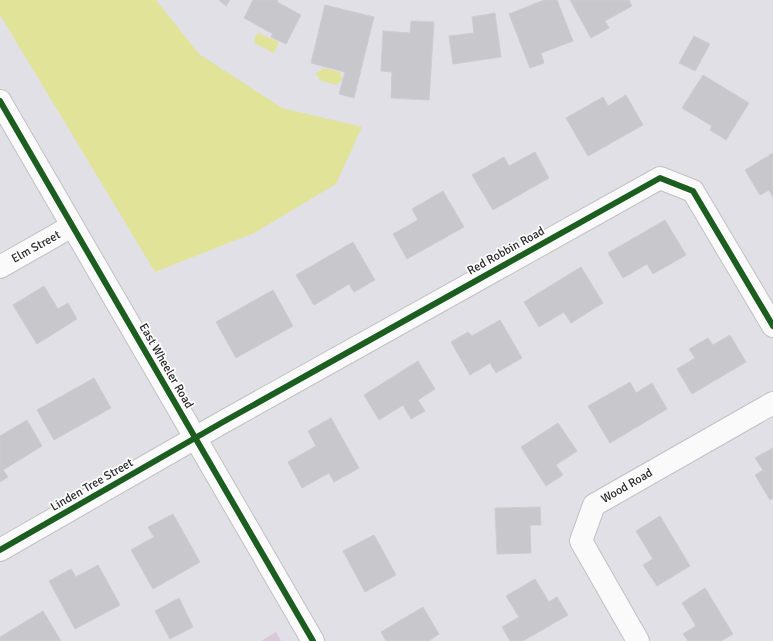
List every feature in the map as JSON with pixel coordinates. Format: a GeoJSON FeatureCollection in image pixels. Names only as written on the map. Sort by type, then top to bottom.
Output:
{"type":"FeatureCollection","features":[{"type":"Feature","properties":{"kind":"street","name":"East Wheeler Road"},"geometry":{"type":"LineString","coordinates":[[0,101],[313,641]]}},
{"type":"Feature","properties":{"kind":"street","name":"Red Robbin Road"},"geometry":{"type":"LineString","coordinates":[[195,438],[660,178],[693,192],[773,326]]}},
{"type":"Feature","properties":{"kind":"street","name":"Elm Street"},"geometry":{"type":"LineString","coordinates":[[0,267],[72,226]]}},
{"type":"Feature","properties":{"kind":"street","name":"Wood Road"},"geometry":{"type":"LineString","coordinates":[[638,641],[581,541],[594,505],[773,403]]}},
{"type":"Feature","properties":{"kind":"street","name":"Linden Tree Street"},"geometry":{"type":"LineString","coordinates":[[0,550],[195,438]]}},
{"type":"Feature","properties":{"kind":"shaded area"},"geometry":{"type":"Polygon","coordinates":[[[0,0],[156,0],[199,54],[282,108],[362,127],[336,184],[254,233],[155,272],[0,15],[0,0]]]}},
{"type":"Feature","properties":{"kind":"shaded area"},"geometry":{"type":"Polygon","coordinates":[[[258,33],[279,42],[274,53],[254,43],[255,37],[258,33]]]}},
{"type":"Feature","properties":{"kind":"shaded area"},"geometry":{"type":"Polygon","coordinates":[[[322,68],[341,72],[340,75],[343,78],[342,80],[336,85],[319,80],[316,73],[322,70],[322,68]]]}},
{"type":"Feature","properties":{"kind":"shaded area"},"geometry":{"type":"Polygon","coordinates":[[[276,632],[281,641],[261,641],[276,632]]]}},
{"type":"Feature","properties":{"kind":"building"},"geometry":{"type":"Polygon","coordinates":[[[219,0],[230,0],[226,6],[219,0]]]}},
{"type":"Feature","properties":{"kind":"building"},"geometry":{"type":"Polygon","coordinates":[[[253,0],[278,0],[277,2],[301,15],[286,44],[271,37],[273,34],[244,18],[253,0]]]}},
{"type":"Feature","properties":{"kind":"building"},"geometry":{"type":"Polygon","coordinates":[[[544,0],[557,0],[573,41],[541,53],[544,63],[530,68],[509,14],[544,0]]]}},
{"type":"Feature","properties":{"kind":"building"},"geometry":{"type":"Polygon","coordinates":[[[570,0],[629,0],[632,6],[605,21],[609,28],[591,38],[570,0]]]}},
{"type":"Feature","properties":{"kind":"building"},"geometry":{"type":"Polygon","coordinates":[[[325,5],[374,17],[354,98],[339,94],[345,72],[311,63],[325,5]]]}},
{"type":"Feature","properties":{"kind":"building"},"geometry":{"type":"Polygon","coordinates":[[[495,13],[501,57],[453,64],[449,36],[474,33],[472,17],[495,13]]]}},
{"type":"Feature","properties":{"kind":"building"},"geometry":{"type":"Polygon","coordinates":[[[411,21],[434,22],[429,100],[391,98],[392,72],[381,71],[383,31],[410,33],[411,21]]]}},
{"type":"Feature","properties":{"kind":"building"},"geometry":{"type":"Polygon","coordinates":[[[694,36],[710,44],[695,71],[679,63],[694,36]]]}},
{"type":"Feature","properties":{"kind":"building"},"geometry":{"type":"Polygon","coordinates":[[[703,75],[749,103],[726,140],[710,130],[712,126],[682,108],[703,75]]]}},
{"type":"Feature","properties":{"kind":"building"},"geometry":{"type":"Polygon","coordinates":[[[626,95],[643,125],[588,156],[566,118],[603,97],[608,106],[626,95]]]}},
{"type":"Feature","properties":{"kind":"building"},"geometry":{"type":"Polygon","coordinates":[[[535,152],[549,178],[493,210],[472,175],[504,157],[509,166],[535,152]]]}},
{"type":"Feature","properties":{"kind":"building"},"geometry":{"type":"Polygon","coordinates":[[[773,153],[773,198],[769,190],[760,195],[745,170],[773,153]]]}},
{"type":"Feature","properties":{"kind":"building"},"geometry":{"type":"Polygon","coordinates":[[[443,191],[464,227],[407,259],[393,234],[418,220],[412,209],[443,191]]]}},
{"type":"Feature","properties":{"kind":"building"},"geometry":{"type":"Polygon","coordinates":[[[665,220],[686,255],[653,274],[647,264],[623,278],[608,253],[665,220]]]}},
{"type":"Feature","properties":{"kind":"building"},"geometry":{"type":"Polygon","coordinates":[[[353,242],[375,280],[354,292],[349,284],[314,305],[296,275],[353,242]]]}},
{"type":"Feature","properties":{"kind":"building"},"geometry":{"type":"Polygon","coordinates":[[[581,267],[603,303],[571,323],[564,312],[539,327],[524,302],[581,267]]]}},
{"type":"Feature","properties":{"kind":"building"},"geometry":{"type":"Polygon","coordinates":[[[44,286],[58,309],[68,303],[77,319],[37,344],[13,305],[44,286]]]}},
{"type":"Feature","properties":{"kind":"building"},"geometry":{"type":"Polygon","coordinates":[[[273,290],[293,326],[236,358],[216,322],[273,290]]]}},
{"type":"Feature","properties":{"kind":"building"},"geometry":{"type":"Polygon","coordinates":[[[500,320],[522,358],[496,373],[490,363],[470,375],[451,342],[468,332],[472,336],[500,320]]]}},
{"type":"Feature","properties":{"kind":"building"},"geometry":{"type":"Polygon","coordinates":[[[730,335],[746,362],[692,394],[677,369],[695,358],[689,349],[708,338],[713,345],[730,335]]]}},
{"type":"Feature","properties":{"kind":"building"},"geometry":{"type":"Polygon","coordinates":[[[418,361],[435,389],[418,400],[425,411],[411,419],[403,405],[379,420],[364,395],[418,361]]]}},
{"type":"Feature","properties":{"kind":"building"},"geometry":{"type":"Polygon","coordinates":[[[94,378],[111,408],[54,440],[37,410],[94,378]]]}},
{"type":"Feature","properties":{"kind":"building"},"geometry":{"type":"Polygon","coordinates":[[[630,382],[636,393],[652,383],[667,409],[610,443],[588,406],[630,382]]]}},
{"type":"Feature","properties":{"kind":"building"},"geometry":{"type":"Polygon","coordinates":[[[331,418],[359,468],[334,482],[329,473],[302,488],[288,462],[316,446],[308,431],[331,418]]]}},
{"type":"Feature","properties":{"kind":"building"},"geometry":{"type":"Polygon","coordinates":[[[27,420],[42,446],[3,470],[8,477],[0,482],[0,436],[27,420]]]}},
{"type":"Feature","properties":{"kind":"building"},"geometry":{"type":"Polygon","coordinates":[[[558,423],[577,451],[556,465],[563,475],[546,486],[521,447],[558,423]]]}},
{"type":"Feature","properties":{"kind":"building"},"geometry":{"type":"Polygon","coordinates":[[[773,448],[773,498],[770,500],[755,475],[763,470],[755,458],[773,448]]]}},
{"type":"Feature","properties":{"kind":"building"},"geometry":{"type":"Polygon","coordinates":[[[540,507],[541,525],[530,525],[531,553],[497,554],[495,508],[540,507]]]}},
{"type":"Feature","properties":{"kind":"building"},"geometry":{"type":"Polygon","coordinates":[[[173,514],[200,562],[153,589],[131,550],[154,537],[148,527],[173,514]]]}},
{"type":"Feature","properties":{"kind":"building"},"geometry":{"type":"Polygon","coordinates":[[[660,516],[690,566],[657,586],[643,565],[653,559],[636,531],[660,516]]]}},
{"type":"Feature","properties":{"kind":"building"},"geometry":{"type":"Polygon","coordinates":[[[374,535],[396,575],[365,592],[343,551],[374,535]]]}},
{"type":"Feature","properties":{"kind":"building"},"geometry":{"type":"Polygon","coordinates":[[[98,565],[120,605],[75,629],[49,581],[71,569],[76,577],[98,565]]]}},
{"type":"Feature","properties":{"kind":"building"},"geometry":{"type":"Polygon","coordinates":[[[535,579],[549,602],[557,597],[568,615],[523,641],[510,641],[502,627],[519,617],[506,596],[535,579]]]}},
{"type":"Feature","properties":{"kind":"building"},"geometry":{"type":"Polygon","coordinates":[[[705,588],[733,634],[721,641],[688,641],[683,634],[696,626],[682,603],[705,588]]]}},
{"type":"Feature","properties":{"kind":"building"},"geometry":{"type":"Polygon","coordinates":[[[179,598],[193,627],[170,639],[155,611],[179,598]]]}},
{"type":"Feature","properties":{"kind":"building"},"geometry":{"type":"Polygon","coordinates":[[[423,607],[439,634],[430,641],[386,641],[381,632],[423,607]]]}},
{"type":"Feature","properties":{"kind":"building"},"geometry":{"type":"Polygon","coordinates":[[[43,611],[61,641],[0,641],[0,637],[43,611]]]}},
{"type":"Feature","properties":{"kind":"cycle path"},"geometry":{"type":"LineString","coordinates":[[0,101],[313,641]]}},
{"type":"Feature","properties":{"kind":"cycle path"},"geometry":{"type":"LineString","coordinates":[[0,550],[223,422],[660,178],[693,191],[773,326]]}}]}
